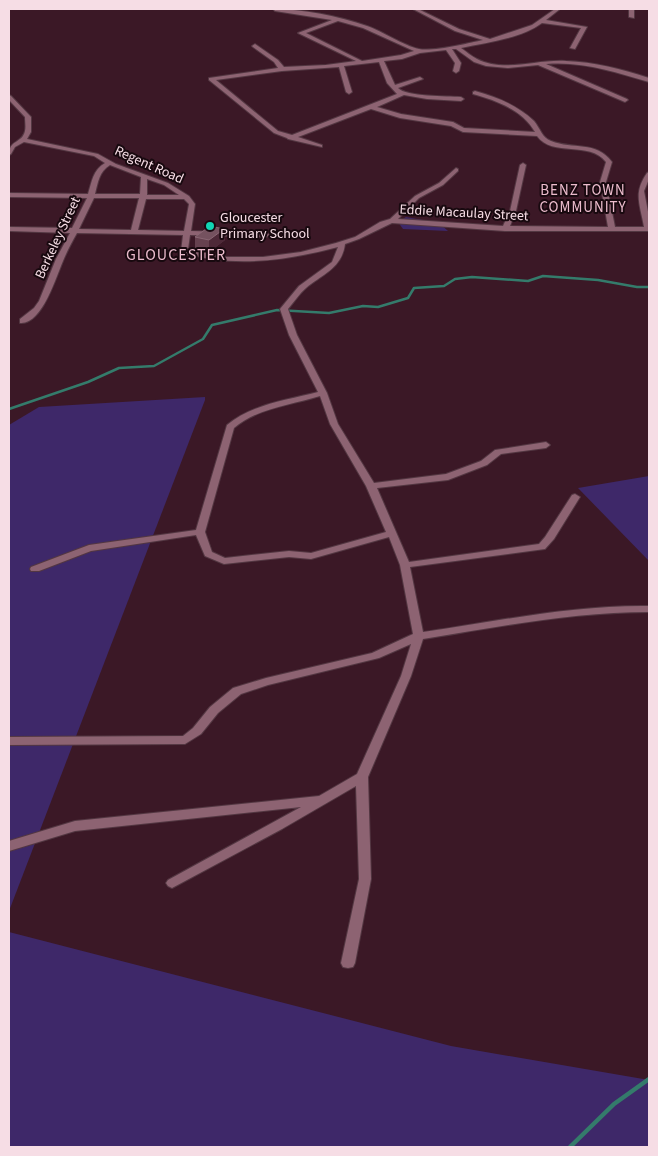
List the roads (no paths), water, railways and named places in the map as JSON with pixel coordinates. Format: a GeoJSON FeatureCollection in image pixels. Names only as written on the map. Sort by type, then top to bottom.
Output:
{"type":"FeatureCollection","features":[{"type":"Feature","properties":{"kind":"street"},"geometry":{"type":"LineString","coordinates":[[275,9],[337,20],[369,28],[419,51]]}},
{"type":"Feature","properties":{"kind":"street"},"geometry":{"type":"LineString","coordinates":[[415,9],[456,30],[491,40]]}},
{"type":"Feature","properties":{"kind":"street"},"geometry":{"type":"LineString","coordinates":[[320,146],[276,132],[211,80],[218,77],[282,69],[341,65],[402,57],[419,51],[457,47],[491,40],[526,29],[558,9]]}},
{"type":"Feature","properties":{"kind":"street"},"geometry":{"type":"LineString","coordinates":[[631,9],[632,17]]}},
{"type":"Feature","properties":{"kind":"street"},"geometry":{"type":"LineString","coordinates":[[337,20],[301,33],[359,62]]}},
{"type":"Feature","properties":{"kind":"street"},"geometry":{"type":"LineString","coordinates":[[540,21],[584,27],[573,48]]}},
{"type":"Feature","properties":{"kind":"street"},"geometry":{"type":"LineString","coordinates":[[255,46],[276,61],[282,69]]}},
{"type":"Feature","properties":{"kind":"street"},"geometry":{"type":"LineString","coordinates":[[457,47],[473,59],[488,65],[509,66],[561,62],[592,65],[649,80]]}},
{"type":"Feature","properties":{"kind":"street"},"geometry":{"type":"LineString","coordinates":[[448,48],[458,63],[456,72]]}},
{"type":"Feature","properties":{"kind":"street"},"geometry":{"type":"LineString","coordinates":[[380,59],[390,83],[401,93],[461,99]]}},
{"type":"Feature","properties":{"kind":"street"},"geometry":{"type":"LineString","coordinates":[[537,63],[625,100]]}},
{"type":"Feature","properties":{"kind":"street"},"geometry":{"type":"LineString","coordinates":[[341,65],[349,92]]}},
{"type":"Feature","properties":{"kind":"street"},"geometry":{"type":"LineString","coordinates":[[394,87],[420,79]]}},
{"type":"Feature","properties":{"kind":"street"},"geometry":{"type":"LineString","coordinates":[[290,138],[337,118],[372,107],[399,96],[401,93]]}},
{"type":"Feature","properties":{"kind":"street"},"geometry":{"type":"LineString","coordinates":[[475,93],[508,104],[535,125],[539,134],[548,142],[597,151],[608,159],[609,162],[603,182],[612,229]]}},
{"type":"Feature","properties":{"kind":"street"},"geometry":{"type":"LineString","coordinates":[[9,97],[28,117],[28,132],[23,140],[14,146],[9,153]]}},
{"type":"Feature","properties":{"kind":"street"},"geometry":{"type":"LineString","coordinates":[[372,107],[400,116],[453,124],[464,130],[539,134]]}},
{"type":"Feature","properties":{"kind":"street","name":"Regent Road"},"geometry":{"type":"LineString","coordinates":[[23,140],[96,155],[109,163],[166,184],[186,197],[192,204],[186,232]]}},
{"type":"Feature","properties":{"kind":"street","name":"Berkeley Street"},"geometry":{"type":"LineString","coordinates":[[23,321],[43,301],[91,197],[99,170],[109,163]]}},
{"type":"Feature","properties":{"kind":"street"},"geometry":{"type":"LineString","coordinates":[[505,229],[513,211],[524,165]]}},
{"type":"Feature","properties":{"kind":"street"},"geometry":{"type":"LineString","coordinates":[[392,221],[417,198],[441,184],[456,170]]}},
{"type":"Feature","properties":{"kind":"street"},"geometry":{"type":"LineString","coordinates":[[649,174],[640,191],[649,229]]}},
{"type":"Feature","properties":{"kind":"street"},"geometry":{"type":"LineString","coordinates":[[134,231],[142,198],[144,176]]}},
{"type":"Feature","properties":{"kind":"street"},"geometry":{"type":"LineString","coordinates":[[9,195],[186,197]]}},
{"type":"Feature","properties":{"kind":"street","name":"Eddie Macaulay Street"},"geometry":{"type":"LineString","coordinates":[[186,232],[184,250],[234,261],[265,260],[342,243],[392,221],[505,229],[649,229]]}},
{"type":"Feature","properties":{"kind":"street"},"geometry":{"type":"LineString","coordinates":[[9,229],[75,229],[266,235]]}},
{"type":"Feature","properties":{"kind":"street"},"geometry":{"type":"LineString","coordinates":[[342,243],[342,253],[335,265],[304,286],[284,312],[293,335],[323,393],[334,424],[371,486],[405,565],[419,636],[406,676],[362,777],[365,880],[348,963]]}},
{"type":"Feature","properties":{"kind":"street"},"geometry":{"type":"LineString","coordinates":[[323,393],[248,414],[235,421],[230,427],[200,532],[208,554],[224,561],[289,554],[311,556],[392,534]]}},
{"type":"Feature","properties":{"kind":"street"},"geometry":{"type":"LineString","coordinates":[[371,486],[448,477],[484,463],[498,452],[546,445]]}},
{"type":"Feature","properties":{"kind":"street"},"geometry":{"type":"LineString","coordinates":[[405,565],[542,547],[575,497]]}},
{"type":"Feature","properties":{"kind":"street"},"geometry":{"type":"LineString","coordinates":[[35,570],[89,548],[200,532]]}},
{"type":"Feature","properties":{"kind":"street"},"geometry":{"type":"LineString","coordinates":[[9,741],[184,740],[197,731],[214,710],[237,691],[266,682],[375,656],[419,636],[557,615],[615,609],[649,609]]}},
{"type":"Feature","properties":{"kind":"street"},"geometry":{"type":"LineString","coordinates":[[172,883],[278,826],[362,777]]}},
{"type":"Feature","properties":{"kind":"street"},"geometry":{"type":"LineString","coordinates":[[9,846],[76,826],[321,800]]}},
{"type":"Feature","properties":{"kind":"waterway"},"geometry":{"type":"LineString","coordinates":[[9,409],[88,382],[119,368],[154,366],[203,339],[212,325],[277,310],[329,313],[363,306],[378,307],[408,298],[414,288],[444,286],[455,279],[472,277],[528,281],[543,276],[598,280],[637,287],[649,287]]}},
{"type":"Feature","properties":{"kind":"waterway"},"geometry":{"type":"LineString","coordinates":[[570,1147],[614,1104],[649,1079]]}},
{"type":"Feature","properties":{"kind":"place","name":"Gloucester Primary School"},"geometry":{"type":"Point","coordinates":[210,226]}},
{"type":"Feature","properties":{"kind":"district","name":"BENZ TOWN COMMUNITY"},"geometry":{"type":"Point","coordinates":[583,198]}},
{"type":"Feature","properties":{"kind":"district","name":"GLOUCESTER"},"geometry":{"type":"Point","coordinates":[176,255]}}]}
